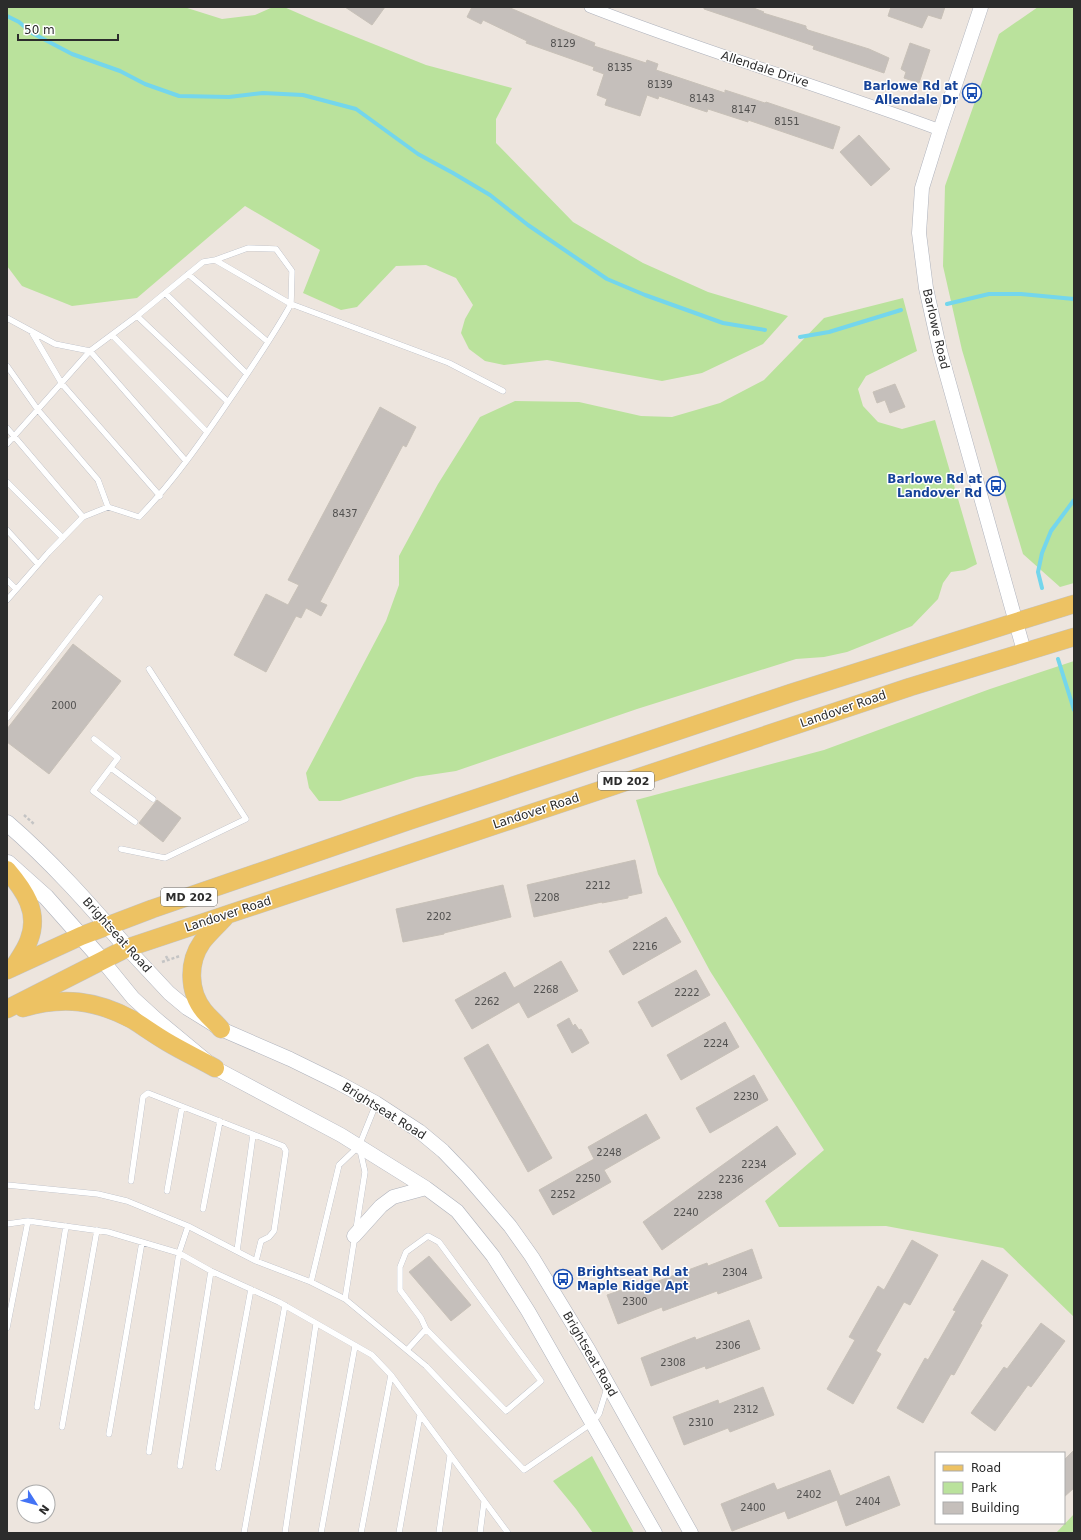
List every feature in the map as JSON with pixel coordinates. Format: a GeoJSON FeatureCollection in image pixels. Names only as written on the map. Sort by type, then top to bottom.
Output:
{"type":"FeatureCollection","features":[{"type":"Feature","properties":{"kind":"main road","name":"MD 202"},"geometry":{"type":"LineString","coordinates":[[11,967],[80,936],[412,820],[784,696],[1074,604]]}},
{"type":"Feature","properties":{"kind":"main road","name":"Landover Road"},"geometry":{"type":"LineString","coordinates":[[7,1009],[126,948],[910,687],[1074,637]]}},
{"type":"Feature","properties":{"kind":"main road","name":"Brightseat Road"},"geometry":{"type":"LineString","coordinates":[[7,823],[42,854],[84,899],[126,948]]}},
{"type":"Feature","properties":{"kind":"main road"},"geometry":{"type":"LineString","coordinates":[[7,862],[46,896],[102,960]]}},
{"type":"Feature","properties":{"kind":"main road"},"geometry":{"type":"LineString","coordinates":[[7,870],[22,888],[30,905],[32,916],[29,940],[11,967]]}},
{"type":"Feature","properties":{"kind":"main road"},"geometry":{"type":"LineString","coordinates":[[221,1029],[204,1010],[196,996],[192,979],[193,963],[202,942],[228,914]]}},
{"type":"Feature","properties":{"kind":"main road"},"geometry":{"type":"LineString","coordinates":[[7,1013],[26,1007],[54,1002],[79,1001],[96,1004],[133,1020],[167,1042],[215,1068]]}},
{"type":"Feature","properties":{"kind":"street","name":"Allendale Drive"},"geometry":{"type":"LineString","coordinates":[[590,7],[699,47],[861,101],[940,130]]}},
{"type":"Feature","properties":{"kind":"street","name":"Barlowe Road"},"geometry":{"type":"LineString","coordinates":[[981,7],[922,188],[919,233],[926,288],[952,398],[1024,651]]}},
{"type":"Feature","properties":{"kind":"street","name":"Brightseat Road"},"geometry":{"type":"LineString","coordinates":[[126,948],[169,993],[188,1008],[221,1029],[290,1059],[339,1083],[376,1104],[419,1131],[467,1176],[505,1221],[535,1262],[608,1383],[691,1533]]}},
{"type":"Feature","properties":{"kind":"street"},"geometry":{"type":"LineString","coordinates":[[102,960],[133,998],[215,1068],[334,1131],[426,1188],[457,1211],[493,1256],[528,1311],[655,1533]]}},
{"type":"Feature","properties":{"kind":"street"},"geometry":{"type":"LineString","coordinates":[[354,1236],[381,1206],[393,1197],[426,1188]]}},
{"type":"Feature","properties":{"kind":"lane"},"geometry":{"type":"LineString","coordinates":[[7,444],[90,351],[137,316],[203,262],[215,260],[248,248],[276,249],[292,271],[291,304],[268,342],[228,402],[160,496],[139,517],[108,507],[83,517],[38,564],[7,600]]}},
{"type":"Feature","properties":{"kind":"lane"},"geometry":{"type":"LineString","coordinates":[[215,260],[291,304],[449,363],[504,391]]}},
{"type":"Feature","properties":{"kind":"lane"},"geometry":{"type":"LineString","coordinates":[[188,274],[268,342]]}},
{"type":"Feature","properties":{"kind":"lane"},"geometry":{"type":"LineString","coordinates":[[165,293],[247,374]]}},
{"type":"Feature","properties":{"kind":"lane"},"geometry":{"type":"LineString","coordinates":[[137,316],[228,402]]}},
{"type":"Feature","properties":{"kind":"lane"},"geometry":{"type":"LineString","coordinates":[[7,318],[55,344],[90,351],[186,461]]}},
{"type":"Feature","properties":{"kind":"lane"},"geometry":{"type":"LineString","coordinates":[[31,331],[62,384],[160,496]]}},
{"type":"Feature","properties":{"kind":"lane"},"geometry":{"type":"LineString","coordinates":[[112,335],[207,432]]}},
{"type":"Feature","properties":{"kind":"lane"},"geometry":{"type":"LineString","coordinates":[[7,366],[38,410],[98,480],[108,507]]}},
{"type":"Feature","properties":{"kind":"lane"},"geometry":{"type":"LineString","coordinates":[[7,428],[83,517]]}},
{"type":"Feature","properties":{"kind":"lane"},"geometry":{"type":"LineString","coordinates":[[7,482],[63,538]]}},
{"type":"Feature","properties":{"kind":"lane"},"geometry":{"type":"LineString","coordinates":[[7,530],[38,564]]}},
{"type":"Feature","properties":{"kind":"lane"},"geometry":{"type":"LineString","coordinates":[[7,580],[16,589]]}},
{"type":"Feature","properties":{"kind":"lane"},"geometry":{"type":"LineString","coordinates":[[7,718],[100,598]]}},
{"type":"Feature","properties":{"kind":"lane"},"geometry":{"type":"LineString","coordinates":[[121,849],[165,858],[246,819],[149,669]]}},
{"type":"Feature","properties":{"kind":"lane"},"geometry":{"type":"LineString","coordinates":[[94,739],[118,758],[92,791],[135,822]]}},
{"type":"Feature","properties":{"kind":"lane"},"geometry":{"type":"LineString","coordinates":[[111,768],[153,799]]}},
{"type":"Feature","properties":{"kind":"lane"},"geometry":{"type":"LineString","coordinates":[[131,1181],[143,1097],[148,1093],[283,1146],[286,1151],[274,1231],[269,1237],[261,1241],[256,1261]]}},
{"type":"Feature","properties":{"kind":"lane"},"geometry":{"type":"LineString","coordinates":[[311,1282],[339,1164],[359,1146],[376,1104]]}},
{"type":"Feature","properties":{"kind":"lane"},"geometry":{"type":"LineString","coordinates":[[167,1191],[182,1106]]}},
{"type":"Feature","properties":{"kind":"lane"},"geometry":{"type":"LineString","coordinates":[[203,1208],[220,1122]]}},
{"type":"Feature","properties":{"kind":"lane"},"geometry":{"type":"LineString","coordinates":[[237,1251],[253,1135]]}},
{"type":"Feature","properties":{"kind":"lane"},"geometry":{"type":"LineString","coordinates":[[345,1299],[365,1172],[359,1146]]}},
{"type":"Feature","properties":{"kind":"lane"},"geometry":{"type":"LineString","coordinates":[[7,1185],[98,1194],[127,1201],[188,1226],[256,1261],[311,1282],[345,1299],[426,1366],[524,1470],[592,1423],[599,1414],[608,1383]]}},
{"type":"Feature","properties":{"kind":"lane"},"geometry":{"type":"LineString","coordinates":[[7,1328],[28,1221]]}},
{"type":"Feature","properties":{"kind":"lane"},"geometry":{"type":"LineString","coordinates":[[7,1224],[28,1221],[97,1230],[179,1253],[212,1271],[285,1305],[372,1355],[391,1375],[508,1533]]}},
{"type":"Feature","properties":{"kind":"lane"},"geometry":{"type":"LineString","coordinates":[[37,1407],[66,1226]]}},
{"type":"Feature","properties":{"kind":"lane"},"geometry":{"type":"LineString","coordinates":[[149,1452],[179,1253],[188,1226]]}},
{"type":"Feature","properties":{"kind":"lane"},"geometry":{"type":"LineString","coordinates":[[62,1427],[97,1230]]}},
{"type":"Feature","properties":{"kind":"lane"},"geometry":{"type":"LineString","coordinates":[[428,1236],[439,1242],[541,1381],[506,1411],[426,1329],[400,1290],[400,1267],[406,1252],[428,1236]]}},
{"type":"Feature","properties":{"kind":"lane"},"geometry":{"type":"LineString","coordinates":[[109,1434],[142,1242]]}},
{"type":"Feature","properties":{"kind":"lane"},"geometry":{"type":"LineString","coordinates":[[180,1466],[212,1271]]}},
{"type":"Feature","properties":{"kind":"lane"},"geometry":{"type":"LineString","coordinates":[[218,1468],[251,1289]]}},
{"type":"Feature","properties":{"kind":"lane"},"geometry":{"type":"LineString","coordinates":[[244,1533],[285,1305]]}},
{"type":"Feature","properties":{"kind":"lane"},"geometry":{"type":"LineString","coordinates":[[285,1533],[316,1324]]}},
{"type":"Feature","properties":{"kind":"lane"},"geometry":{"type":"LineString","coordinates":[[407,1350],[426,1329]]}},
{"type":"Feature","properties":{"kind":"lane"},"geometry":{"type":"LineString","coordinates":[[321,1533],[355,1346]]}},
{"type":"Feature","properties":{"kind":"lane"},"geometry":{"type":"LineString","coordinates":[[361,1533],[391,1375]]}},
{"type":"Feature","properties":{"kind":"lane"},"geometry":{"type":"LineString","coordinates":[[399,1533],[420,1415]]}},
{"type":"Feature","properties":{"kind":"lane"},"geometry":{"type":"LineString","coordinates":[[439,1533],[450,1456]]}},
{"type":"Feature","properties":{"kind":"lane"},"geometry":{"type":"LineString","coordinates":[[480,1533],[484,1502]]}},
{"type":"Feature","properties":{"kind":"path"},"geometry":{"type":"LineString","coordinates":[[24,815],[34,824]]}},
{"type":"Feature","properties":{"kind":"path"},"geometry":{"type":"LineString","coordinates":[[162,962],[186,954]]}},
{"type":"Feature","properties":{"kind":"path"},"geometry":{"type":"LineString","coordinates":[[166,956],[168,960]]}},
{"type":"Feature","properties":{"kind":"green space"},"geometry":{"type":"Polygon","coordinates":[[[7,7],[184,7],[222,19],[255,15],[273,7],[284,7],[426,65],[512,88],[496,119],[496,143],[573,222],[643,263],[708,292],[788,316],[763,344],[702,373],[662,381],[547,360],[504,365],[485,361],[469,349],[461,333],[465,319],[473,305],[456,278],[426,265],[396,266],[357,307],[341,310],[303,293],[320,250],[245,206],[137,298],[72,306],[22,286],[7,266],[7,7]]]}},
{"type":"Feature","properties":{"kind":"green space"},"geometry":{"type":"Polygon","coordinates":[[[1038,7],[1074,7],[1074,583],[1060,587],[1023,554],[962,350],[943,266],[945,186],[999,34],[1038,7]]]}},
{"type":"Feature","properties":{"kind":"green space"},"geometry":{"type":"Polygon","coordinates":[[[903,298],[917,351],[866,376],[858,389],[863,406],[878,422],[902,429],[935,420],[977,564],[965,570],[951,572],[943,583],[938,599],[912,626],[847,652],[824,657],[796,659],[637,709],[456,771],[416,777],[340,801],[319,801],[309,788],[306,773],[386,621],[399,585],[399,556],[438,484],[480,417],[515,401],[579,402],[641,416],[672,417],[720,403],[764,380],[824,318],[903,298]]]}},
{"type":"Feature","properties":{"kind":"green space"},"geometry":{"type":"Polygon","coordinates":[[[1074,661],[1074,1317],[1003,1248],[886,1226],[779,1227],[765,1201],[824,1150],[710,971],[658,874],[636,800],[824,750],[990,689],[1074,661]]]}},
{"type":"Feature","properties":{"kind":"green space"},"geometry":{"type":"Polygon","coordinates":[[[592,1456],[634,1533],[593,1533],[553,1481],[592,1456]]]}},
{"type":"Feature","properties":{"kind":"green space"},"geometry":{"type":"Polygon","coordinates":[[[1074,1514],[1074,1533],[1056,1533],[1065,1524],[1074,1514]]]}},
{"type":"Feature","properties":{"kind":"building"},"geometry":{"type":"Polygon","coordinates":[[[345,7],[385,7],[372,25],[345,7]]]}},
{"type":"Feature","properties":{"kind":"building"},"geometry":{"type":"Polygon","coordinates":[[[472,7],[508,7],[595,43],[594,46],[646,63],[647,60],[658,64],[656,70],[725,93],[725,90],[765,103],[766,102],[840,127],[833,149],[748,120],[748,122],[708,109],[707,112],[659,96],[658,99],[647,95],[640,116],[605,105],[607,99],[597,95],[604,74],[593,70],[594,67],[526,43],[527,41],[483,20],[481,24],[467,17],[472,7]]]}},
{"type":"Feature","properties":{"kind":"building"},"geometry":{"type":"Polygon","coordinates":[[[704,7],[751,7],[764,12],[763,13],[806,26],[808,30],[869,49],[889,58],[884,73],[813,49],[814,46],[704,9],[704,7]]]}},
{"type":"Feature","properties":{"kind":"building"},"geometry":{"type":"Polygon","coordinates":[[[891,7],[945,7],[941,19],[928,15],[922,28],[888,16],[891,7]]]}},
{"type":"Feature","properties":{"kind":"building"},"geometry":{"type":"Polygon","coordinates":[[[910,43],[930,50],[919,83],[904,78],[906,72],[901,69],[910,43]]]}},
{"type":"Feature","properties":{"kind":"building"},"geometry":{"type":"Polygon","coordinates":[[[859,135],[890,169],[871,186],[840,152],[859,135]]]}},
{"type":"Feature","properties":{"kind":"building"},"geometry":{"type":"Polygon","coordinates":[[[895,384],[905,407],[890,413],[885,400],[877,403],[873,392],[895,384]]]}},
{"type":"Feature","properties":{"kind":"building"},"geometry":{"type":"Polygon","coordinates":[[[380,407],[416,427],[406,447],[403,445],[320,602],[327,605],[321,616],[306,608],[301,618],[296,616],[266,672],[234,655],[266,594],[288,605],[299,585],[288,580],[380,407]]]}},
{"type":"Feature","properties":{"kind":"building"},"geometry":{"type":"Polygon","coordinates":[[[73,644],[121,681],[49,774],[7,742],[7,729],[73,644]]]}},
{"type":"Feature","properties":{"kind":"building"},"geometry":{"type":"Polygon","coordinates":[[[157,800],[181,818],[163,842],[139,823],[157,800]]]}},
{"type":"Feature","properties":{"kind":"building"},"geometry":{"type":"Polygon","coordinates":[[[635,860],[642,893],[628,896],[628,898],[602,902],[534,917],[527,885],[635,860]]]}},
{"type":"Feature","properties":{"kind":"building"},"geometry":{"type":"Polygon","coordinates":[[[503,885],[511,917],[444,934],[403,942],[396,909],[503,885]]]}},
{"type":"Feature","properties":{"kind":"building"},"geometry":{"type":"Polygon","coordinates":[[[666,917],[681,942],[623,975],[609,951],[666,917]]]}},
{"type":"Feature","properties":{"kind":"building"},"geometry":{"type":"Polygon","coordinates":[[[561,961],[578,991],[528,1018],[519,1002],[472,1029],[455,1000],[505,972],[514,988],[561,961]]]}},
{"type":"Feature","properties":{"kind":"building"},"geometry":{"type":"Polygon","coordinates":[[[696,970],[710,995],[652,1027],[638,1002],[696,970]]]}},
{"type":"Feature","properties":{"kind":"building"},"geometry":{"type":"Polygon","coordinates":[[[569,1018],[573,1026],[575,1024],[579,1030],[581,1029],[589,1043],[572,1053],[557,1025],[569,1018]]]}},
{"type":"Feature","properties":{"kind":"building"},"geometry":{"type":"Polygon","coordinates":[[[725,1022],[739,1047],[681,1080],[667,1055],[725,1022]]]}},
{"type":"Feature","properties":{"kind":"building"},"geometry":{"type":"Polygon","coordinates":[[[488,1044],[552,1158],[528,1172],[464,1058],[488,1044]]]}},
{"type":"Feature","properties":{"kind":"building"},"geometry":{"type":"Polygon","coordinates":[[[754,1075],[768,1100],[710,1133],[696,1108],[754,1075]]]}},
{"type":"Feature","properties":{"kind":"building"},"geometry":{"type":"Polygon","coordinates":[[[646,1114],[660,1138],[604,1170],[611,1182],[553,1215],[539,1190],[594,1159],[588,1147],[646,1114]]]}},
{"type":"Feature","properties":{"kind":"building"},"geometry":{"type":"Polygon","coordinates":[[[777,1126],[796,1154],[662,1250],[643,1222],[777,1126]]]}},
{"type":"Feature","properties":{"kind":"building"},"geometry":{"type":"Polygon","coordinates":[[[912,1240],[938,1255],[910,1305],[904,1302],[876,1351],[881,1354],[853,1404],[827,1389],[855,1340],[849,1337],[878,1286],[884,1290],[912,1240]]]}},
{"type":"Feature","properties":{"kind":"building"},"geometry":{"type":"Polygon","coordinates":[[[752,1249],[762,1278],[718,1294],[717,1291],[663,1311],[662,1307],[618,1324],[607,1295],[652,1279],[653,1283],[707,1263],[708,1266],[752,1249]]]}},
{"type":"Feature","properties":{"kind":"building"},"geometry":{"type":"Polygon","coordinates":[[[429,1256],[471,1305],[451,1321],[409,1272],[429,1256]]]}},
{"type":"Feature","properties":{"kind":"building"},"geometry":{"type":"Polygon","coordinates":[[[982,1260],[1008,1275],[980,1324],[982,1325],[954,1375],[951,1374],[923,1423],[897,1408],[925,1358],[928,1360],[956,1311],[953,1310],[982,1260]]]}},
{"type":"Feature","properties":{"kind":"building"},"geometry":{"type":"Polygon","coordinates":[[[749,1320],[760,1349],[706,1369],[705,1366],[651,1386],[641,1358],[695,1337],[696,1340],[749,1320]]]}},
{"type":"Feature","properties":{"kind":"building"},"geometry":{"type":"Polygon","coordinates":[[[1041,1323],[1065,1341],[1031,1387],[1028,1385],[995,1431],[971,1413],[1004,1367],[1007,1369],[1041,1323]]]}},
{"type":"Feature","properties":{"kind":"building"},"geometry":{"type":"Polygon","coordinates":[[[763,1387],[774,1415],[730,1432],[728,1428],[684,1445],[673,1417],[718,1400],[719,1404],[763,1387]]]}},
{"type":"Feature","properties":{"kind":"building"},"geometry":{"type":"Polygon","coordinates":[[[1074,1450],[1074,1488],[1065,1496],[1065,1459],[1074,1450]]]}},
{"type":"Feature","properties":{"kind":"building"},"geometry":{"type":"Polygon","coordinates":[[[830,1470],[840,1496],[889,1476],[900,1505],[846,1526],[837,1500],[788,1519],[785,1511],[732,1531],[721,1504],[774,1483],[777,1490],[830,1470]]]}},
{"type":"Feature","properties":{"kind":"waterway"},"geometry":{"type":"LineString","coordinates":[[7,16],[19,22],[32,33],[72,54],[120,71],[145,84],[179,96],[229,97],[263,93],[303,95],[356,109],[418,154],[490,195],[528,225],[607,279],[645,295],[723,323],[765,330]]}},
{"type":"Feature","properties":{"kind":"waterway"},"geometry":{"type":"LineString","coordinates":[[947,304],[989,294],[1021,294],[1074,299]]}},
{"type":"Feature","properties":{"kind":"waterway"},"geometry":{"type":"LineString","coordinates":[[800,337],[829,332],[901,310]]}},
{"type":"Feature","properties":{"kind":"waterway"},"geometry":{"type":"LineString","coordinates":[[1042,588],[1038,572],[1042,553],[1051,531],[1074,500]]}},
{"type":"Feature","properties":{"kind":"waterway"},"geometry":{"type":"LineString","coordinates":[[1058,659],[1074,710]]}},
{"type":"Feature","properties":{"kind":"place","name":"Barlowe Rd at Allendale Dr"},"geometry":{"type":"Point","coordinates":[972,93]}},
{"type":"Feature","properties":{"kind":"place","name":"Barlowe Rd at Landover Rd"},"geometry":{"type":"Point","coordinates":[996,486]}},
{"type":"Feature","properties":{"kind":"place","name":"Brightseat Rd at Maple Ridge Apt"},"geometry":{"type":"Point","coordinates":[563,1279]}}]}
